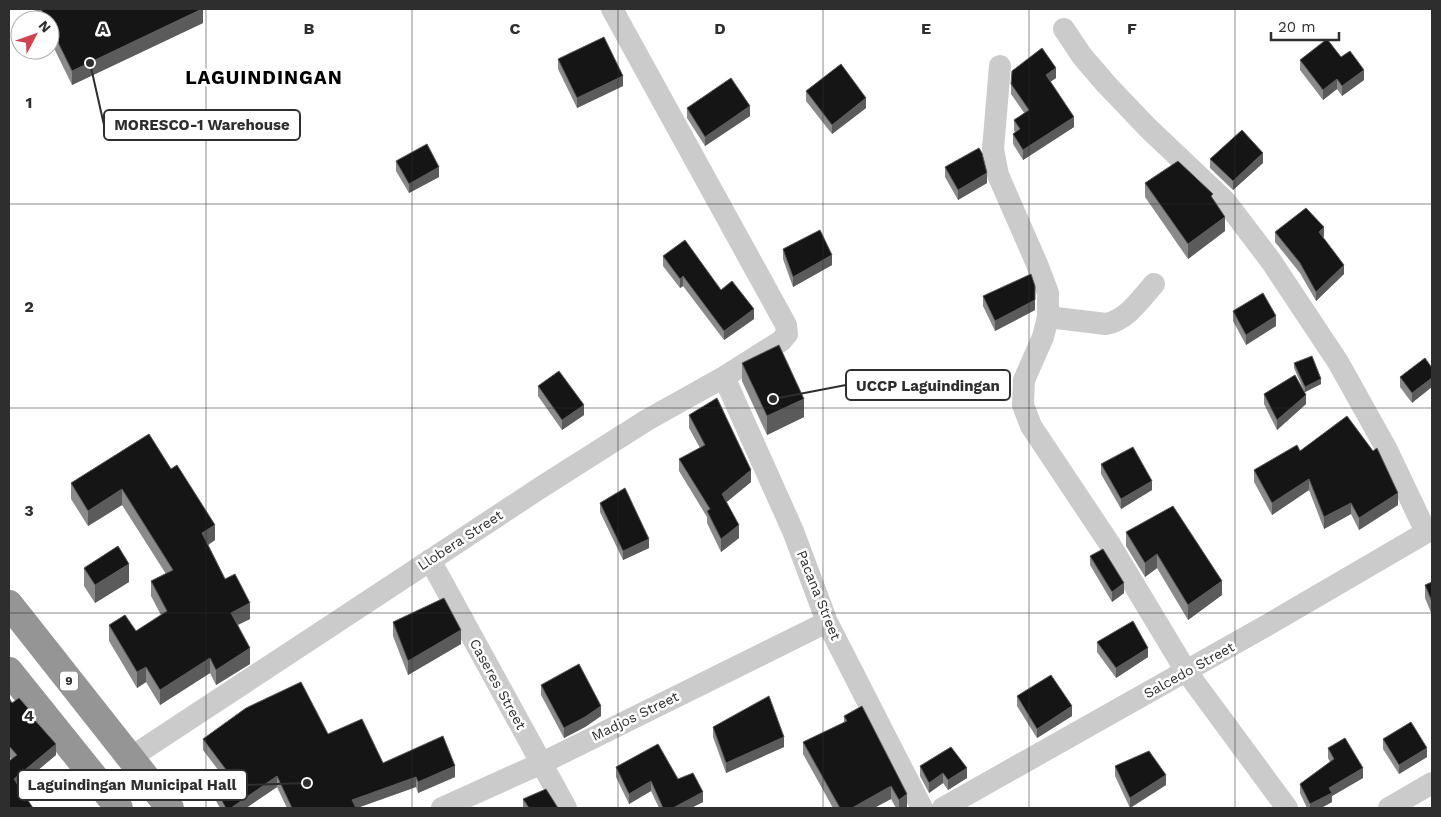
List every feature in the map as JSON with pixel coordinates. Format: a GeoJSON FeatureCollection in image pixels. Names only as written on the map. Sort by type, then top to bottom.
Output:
{"type":"FeatureCollection","features":[{"type":"Feature","properties":{"kind":"highway","name":"9"},"geometry":{"type":"LineString","coordinates":[[9,604],[170,808]]}},
{"type":"Feature","properties":{"kind":"highway"},"geometry":{"type":"LineString","coordinates":[[9,671],[119,808]]}},
{"type":"Feature","properties":{"kind":"street","name":"Llobera Street"},"geometry":{"type":"LineString","coordinates":[[130,758],[430,560],[647,420],[724,377],[782,341],[787,334],[786,325],[612,9]]}},
{"type":"Feature","properties":{"kind":"street"},"geometry":{"type":"LineString","coordinates":[[1064,29],[1082,56],[1106,84],[1148,128],[1226,202],[1271,261],[1338,362],[1429,530]]}},
{"type":"Feature","properties":{"kind":"street"},"geometry":{"type":"LineString","coordinates":[[1000,66],[993,148],[998,175],[1038,264],[1048,293],[1048,317],[1043,337],[1024,380],[1023,405],[1031,426],[1109,543],[1186,671],[1287,808]]}},
{"type":"Feature","properties":{"kind":"street"},"geometry":{"type":"LineString","coordinates":[[1048,317],[1106,324],[1115,322],[1124,317],[1154,284]]}},
{"type":"Feature","properties":{"kind":"street","name":"Pacana Street"},"geometry":{"type":"LineString","coordinates":[[724,377],[793,531],[827,622],[922,808]]}},
{"type":"Feature","properties":{"kind":"street","name":"Salcedo Street"},"geometry":{"type":"LineString","coordinates":[[944,808],[1429,530]]}},
{"type":"Feature","properties":{"kind":"street","name":"Caseres Street"},"geometry":{"type":"LineString","coordinates":[[430,560],[566,808]]}},
{"type":"Feature","properties":{"kind":"street","name":"Madjos Street"},"geometry":{"type":"LineString","coordinates":[[442,808],[542,762],[827,622]]}},
{"type":"Feature","properties":{"kind":"street"},"geometry":{"type":"LineString","coordinates":[[1390,808],[1432,783]]}},
{"type":"Feature","properties":{"kind":"building"},"geometry":{"type":"Polygon","coordinates":[[[202,9],[72,71],[60,46],[60,10],[42,10],[202,9]]]}},
{"type":"Feature","properties":{"kind":"building"},"geometry":{"type":"Polygon","coordinates":[[[604,37],[623,76],[577,98],[558,59],[604,37]]]}},
{"type":"Feature","properties":{"kind":"building"},"geometry":{"type":"Polygon","coordinates":[[[1327,39],[1341,57],[1350,51],[1364,70],[1342,86],[1337,79],[1323,90],[1300,60],[1327,39]]]}},
{"type":"Feature","properties":{"kind":"building"},"geometry":{"type":"Polygon","coordinates":[[[1042,48],[1056,68],[1046,75],[1074,117],[1023,150],[1013,134],[1020,129],[1014,120],[1029,110],[1011,84],[1012,71],[1042,48]]]}},
{"type":"Feature","properties":{"kind":"building"},"geometry":{"type":"Polygon","coordinates":[[[841,64],[866,98],[832,125],[806,91],[841,64]]]}},
{"type":"Feature","properties":{"kind":"building"},"geometry":{"type":"Polygon","coordinates":[[[731,78],[750,106],[705,137],[687,108],[731,78]]]}},
{"type":"Feature","properties":{"kind":"building"},"geometry":{"type":"Polygon","coordinates":[[[1242,130],[1263,153],[1233,181],[1210,159],[1242,130]]]}},
{"type":"Feature","properties":{"kind":"building"},"geometry":{"type":"Polygon","coordinates":[[[427,144],[439,167],[409,184],[396,161],[427,144]]]}},
{"type":"Feature","properties":{"kind":"building"},"geometry":{"type":"Polygon","coordinates":[[[979,148],[987,173],[958,190],[945,167],[979,148]]]}},
{"type":"Feature","properties":{"kind":"building"},"geometry":{"type":"Polygon","coordinates":[[[1178,161],[1213,194],[1211,196],[1225,217],[1188,244],[1145,183],[1178,161]]]}},
{"type":"Feature","properties":{"kind":"building"},"geometry":{"type":"Polygon","coordinates":[[[1306,208],[1324,227],[1319,232],[1344,265],[1316,292],[1300,263],[1275,232],[1306,208]]]}},
{"type":"Feature","properties":{"kind":"building"},"geometry":{"type":"Polygon","coordinates":[[[820,230],[832,255],[793,277],[783,249],[820,230]]]}},
{"type":"Feature","properties":{"kind":"building"},"geometry":{"type":"Polygon","coordinates":[[[685,240],[721,290],[732,281],[754,309],[724,331],[683,276],[680,279],[663,256],[685,240]]]}},
{"type":"Feature","properties":{"kind":"building"},"geometry":{"type":"Polygon","coordinates":[[[1031,274],[1035,286],[1035,300],[995,321],[983,296],[1031,274]]]}},
{"type":"Feature","properties":{"kind":"building"},"geometry":{"type":"Polygon","coordinates":[[[1263,293],[1276,316],[1246,335],[1233,311],[1263,293]]]}},
{"type":"Feature","properties":{"kind":"building"},"geometry":{"type":"Polygon","coordinates":[[[779,345],[804,399],[767,416],[742,363],[779,345]]]}},
{"type":"Feature","properties":{"kind":"building"},"geometry":{"type":"Polygon","coordinates":[[[1312,356],[1321,379],[1305,387],[1294,363],[1312,356]]]}},
{"type":"Feature","properties":{"kind":"building"},"geometry":{"type":"Polygon","coordinates":[[[1425,358],[1432,368],[1432,378],[1412,393],[1400,377],[1425,358]]]}},
{"type":"Feature","properties":{"kind":"building"},"geometry":{"type":"Polygon","coordinates":[[[559,371],[584,405],[562,420],[538,386],[559,371]]]}},
{"type":"Feature","properties":{"kind":"building"},"geometry":{"type":"Polygon","coordinates":[[[1295,375],[1306,395],[1277,420],[1264,394],[1295,375]]]}},
{"type":"Feature","properties":{"kind":"building"},"geometry":{"type":"Polygon","coordinates":[[[717,398],[751,470],[722,494],[739,525],[721,539],[707,511],[710,509],[679,459],[705,445],[689,415],[717,398]]]}},
{"type":"Feature","properties":{"kind":"building"},"geometry":{"type":"Polygon","coordinates":[[[1347,416],[1373,451],[1377,448],[1398,493],[1359,518],[1351,503],[1324,517],[1309,479],[1272,503],[1254,470],[1297,445],[1300,451],[1347,416]]]}},
{"type":"Feature","properties":{"kind":"building"},"geometry":{"type":"Polygon","coordinates":[[[149,434],[171,469],[177,465],[215,525],[202,533],[225,579],[235,574],[250,603],[231,613],[250,648],[216,670],[210,658],[160,690],[146,667],[137,672],[109,625],[125,615],[136,631],[167,611],[151,581],[173,570],[122,489],[88,511],[71,483],[149,434]]]}},
{"type":"Feature","properties":{"kind":"building"},"geometry":{"type":"Polygon","coordinates":[[[1133,447],[1152,481],[1121,499],[1101,464],[1133,447]]]}},
{"type":"Feature","properties":{"kind":"building"},"geometry":{"type":"Polygon","coordinates":[[[625,488],[649,539],[623,551],[600,503],[625,488]]]}},
{"type":"Feature","properties":{"kind":"building"},"geometry":{"type":"Polygon","coordinates":[[[1173,506],[1222,581],[1188,605],[1157,554],[1145,563],[1126,532],[1173,506]]]}},
{"type":"Feature","properties":{"kind":"building"},"geometry":{"type":"Polygon","coordinates":[[[118,546],[129,564],[95,585],[84,568],[118,546]]]}},
{"type":"Feature","properties":{"kind":"building"},"geometry":{"type":"Polygon","coordinates":[[[1103,549],[1124,583],[1112,592],[1090,556],[1103,549]]]}},
{"type":"Feature","properties":{"kind":"building"},"geometry":{"type":"Polygon","coordinates":[[[1432,582],[1432,602],[1425,585],[1432,582]]]}},
{"type":"Feature","properties":{"kind":"building"},"geometry":{"type":"Polygon","coordinates":[[[444,598],[461,630],[408,661],[393,622],[444,598]]]}},
{"type":"Feature","properties":{"kind":"building"},"geometry":{"type":"Polygon","coordinates":[[[1133,621],[1148,648],[1116,668],[1097,642],[1133,621]]]}},
{"type":"Feature","properties":{"kind":"building"},"geometry":{"type":"Polygon","coordinates":[[[579,664],[601,706],[564,728],[541,685],[579,664]]]}},
{"type":"Feature","properties":{"kind":"building"},"geometry":{"type":"Polygon","coordinates":[[[1051,675],[1072,706],[1037,729],[1017,696],[1051,675]]]}},
{"type":"Feature","properties":{"kind":"building"},"geometry":{"type":"Polygon","coordinates":[[[301,682],[328,734],[362,719],[383,763],[443,736],[455,766],[418,782],[416,777],[352,800],[356,808],[292,808],[277,776],[231,808],[226,808],[211,782],[227,771],[203,739],[246,708],[301,682]]]}},
{"type":"Feature","properties":{"kind":"building"},"geometry":{"type":"Polygon","coordinates":[[[769,696],[784,737],[726,763],[713,727],[769,696]]]}},
{"type":"Feature","properties":{"kind":"building"},"geometry":{"type":"Polygon","coordinates":[[[9,698],[12,703],[19,698],[34,715],[32,717],[56,744],[14,779],[33,808],[9,808],[9,761],[17,755],[9,746],[9,698]]]}},
{"type":"Feature","properties":{"kind":"building"},"geometry":{"type":"Polygon","coordinates":[[[862,706],[907,794],[899,800],[891,786],[852,808],[840,808],[803,742],[847,721],[844,716],[862,706]]]}},
{"type":"Feature","properties":{"kind":"building"},"geometry":{"type":"Polygon","coordinates":[[[1411,722],[1427,748],[1399,765],[1383,739],[1411,722]]]}},
{"type":"Feature","properties":{"kind":"building"},"geometry":{"type":"Polygon","coordinates":[[[1345,738],[1363,768],[1329,788],[1332,793],[1310,804],[1300,784],[1334,759],[1328,748],[1345,738]]]}},
{"type":"Feature","properties":{"kind":"building"},"geometry":{"type":"Polygon","coordinates":[[[658,744],[678,779],[693,773],[703,792],[673,808],[663,808],[651,781],[629,794],[616,767],[658,744]]]}},
{"type":"Feature","properties":{"kind":"building"},"geometry":{"type":"Polygon","coordinates":[[[951,747],[967,768],[948,780],[943,773],[929,783],[920,766],[951,747]]]}},
{"type":"Feature","properties":{"kind":"building"},"geometry":{"type":"Polygon","coordinates":[[[1149,751],[1166,775],[1130,798],[1115,766],[1149,751]]]}},
{"type":"Feature","properties":{"kind":"building"},"geometry":{"type":"Polygon","coordinates":[[[546,789],[558,808],[529,808],[523,799],[546,789]]]}},
{"type":"Feature","properties":{"kind":"place","name":"MORESCO-1 Warehouse"},"geometry":{"type":"Point","coordinates":[90,63]}},
{"type":"Feature","properties":{"kind":"place","name":"UCCP Laguindingan"},"geometry":{"type":"Point","coordinates":[773,399]}},
{"type":"Feature","properties":{"kind":"place","name":"Laguindingan Municipal Hall"},"geometry":{"type":"Point","coordinates":[307,783]}},
{"type":"Feature","properties":{"kind":"district","name":"LAGUINDINGAN"},"geometry":{"type":"Point","coordinates":[264,77]}}]}
